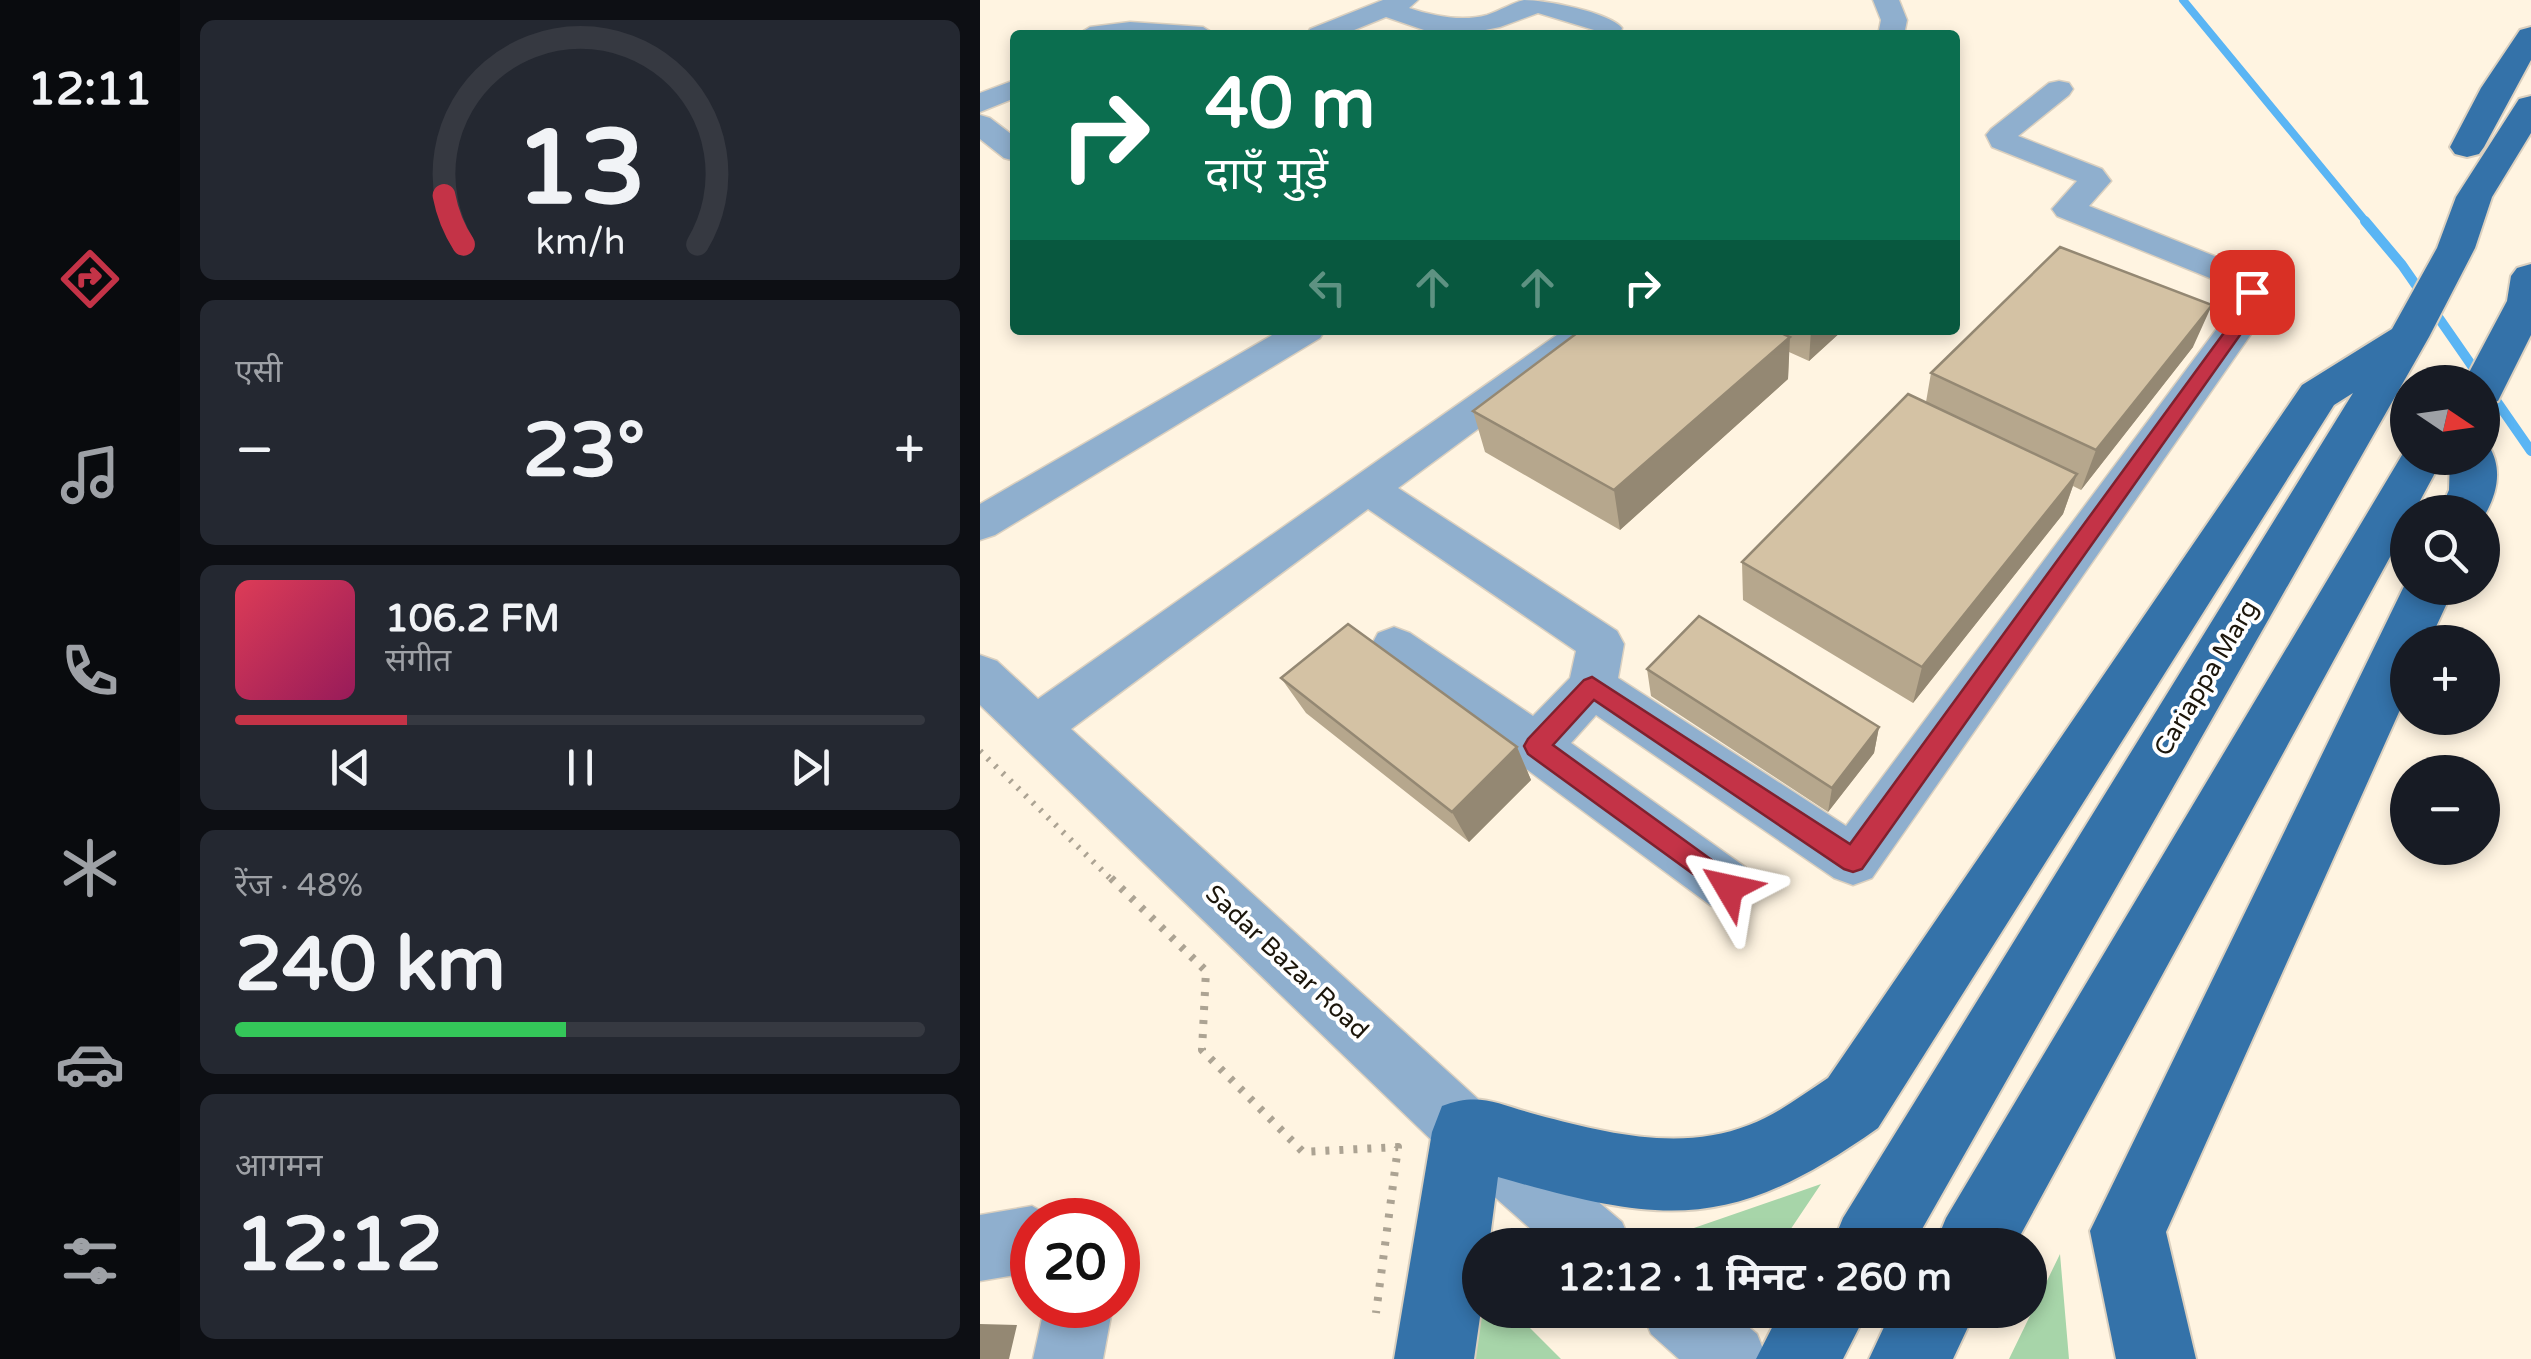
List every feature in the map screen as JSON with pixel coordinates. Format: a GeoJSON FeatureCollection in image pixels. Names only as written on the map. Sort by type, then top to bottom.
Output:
{"type":"FeatureCollection","features":[{"type":"Feature","properties":{"kind":"main road"},"geometry":{"type":"LineString","coordinates":[[2474,197],[2462,164],[2469,142],[2497,88],[2531,36]]}},
{"type":"Feature","properties":{"kind":"main road","name":"Cariappa Marg"},"geometry":{"type":"LineString","coordinates":[[1880,1228],[2408,337],[2456,248],[2474,197],[2531,106]]}},
{"type":"Feature","properties":{"kind":"main road"},"geometry":{"type":"LineString","coordinates":[[2494,365],[2529,288]]}},
{"type":"Feature","properties":{"kind":"main road"},"geometry":{"type":"LineString","coordinates":[[1404,1340],[1468,1132],[1621,1174],[1678,1178],[1721,1172],[1770,1156],[1814,1133],[1853,1103],[2318,395],[2408,337]]}},
{"type":"Feature","properties":{"kind":"main road"},"geometry":{"type":"LineString","coordinates":[[1983,1228],[2410,475]]}},
{"type":"Feature","properties":{"kind":"main road"},"geometry":{"type":"LineString","coordinates":[[2156,1359],[2128,1231],[2420,605]]}},
{"type":"Feature","properties":{"kind":"main road"},"geometry":{"type":"LineString","coordinates":[[1796,1359],[1816,1328]]}},
{"type":"Feature","properties":{"kind":"main road"},"geometry":{"type":"LineString","coordinates":[[1909,1359],[1926,1328]]}},
{"type":"Feature","properties":{"kind":"street"},"geometry":{"type":"LineString","coordinates":[[1886,0],[1894,20],[1892,30]]}},
{"type":"Feature","properties":{"kind":"street"},"geometry":{"type":"LineString","coordinates":[[1096,30],[1115,2]]}},
{"type":"Feature","properties":{"kind":"street"},"geometry":{"type":"LineString","coordinates":[[1332,30],[1397,4],[1424,22],[1466,26],[1491,22],[1528,5],[1546,5],[1603,24],[1608,30]]}},
{"type":"Feature","properties":{"kind":"street"},"geometry":{"type":"LineString","coordinates":[[980,79],[1010,67]]}},
{"type":"Feature","properties":{"kind":"street"},"geometry":{"type":"LineString","coordinates":[[1592,687],[1853,860],[2254,304],[2244,280],[2068,209],[2091,188],[2095,181],[2091,176],[2002,141],[2001,135],[2059,89]]}},
{"type":"Feature","properties":{"kind":"street"},"geometry":{"type":"LineString","coordinates":[[980,102],[1010,90]]}},
{"type":"Feature","properties":{"kind":"street"},"geometry":{"type":"LineString","coordinates":[[980,124],[1010,148]]}},
{"type":"Feature","properties":{"kind":"street"},"geometry":{"type":"LineString","coordinates":[[980,524],[1298,335]]}},
{"type":"Feature","properties":{"kind":"street"},"geometry":{"type":"LineString","coordinates":[[1036,727],[1581,335]]}},
{"type":"Feature","properties":{"kind":"street"},"geometry":{"type":"LineString","coordinates":[[1370,490],[1600,644],[1592,687],[1536,746]]}},
{"type":"Feature","properties":{"kind":"street"},"geometry":{"type":"LineString","coordinates":[[1394,646],[1729,888]]}},
{"type":"Feature","properties":{"kind":"street","name":"Sadar Bazar Road"},"geometry":{"type":"LineString","coordinates":[[980,675],[1468,1132],[1579,1228]]}},
{"type":"Feature","properties":{"kind":"street"},"geometry":{"type":"LineString","coordinates":[[980,1248],[1010,1243]]}},
{"type":"Feature","properties":{"kind":"street"},"geometry":{"type":"LineString","coordinates":[[1068,1359],[1075,1328]]}},
{"type":"Feature","properties":{"kind":"street"},"geometry":{"type":"LineString","coordinates":[[1696,1328],[1732,1359]]}},
{"type":"Feature","properties":{"kind":"path"},"geometry":{"type":"LineString","coordinates":[[980,751],[1206,971],[1202,1050],[1303,1152],[1398,1147],[1404,1340]]}},
{"type":"Feature","properties":{"kind":"green space"},"geometry":{"type":"Polygon","coordinates":[[[1821,1184],[1791,1228],[1694,1228],[1821,1184]]]}},
{"type":"Feature","properties":{"kind":"green space"},"geometry":{"type":"Polygon","coordinates":[[[2060,1254],[2069,1359],[2009,1359],[2024,1328],[2047,1328],[2047,1281],[2060,1254]]]}},
{"type":"Feature","properties":{"kind":"green space"},"geometry":{"type":"Polygon","coordinates":[[[1476,1328],[1530,1328],[1561,1359],[1468,1359],[1476,1328]]]}},
{"type":"Feature","properties":{"kind":"building"},"geometry":{"type":"Polygon","coordinates":[[[2060,247],[2212,305],[2096,450],[1931,373],[2060,247]]]}},
{"type":"Feature","properties":{"kind":"building"},"geometry":{"type":"Polygon","coordinates":[[[1574,335],[1790,337],[1614,490],[1473,411],[1574,335]]]}},
{"type":"Feature","properties":{"kind":"building"},"geometry":{"type":"Polygon","coordinates":[[[1908,394],[2077,474],[1922,667],[1742,562],[1908,394]]]}},
{"type":"Feature","properties":{"kind":"building"},"geometry":{"type":"Polygon","coordinates":[[[1699,616],[1879,727],[1832,788],[1647,669],[1699,616]]]}},
{"type":"Feature","properties":{"kind":"building"},"geometry":{"type":"Polygon","coordinates":[[[1348,624],[1517,747],[1452,812],[1281,678],[1348,624]]]}},
{"type":"Feature","properties":{"kind":"waterway"},"geometry":{"type":"LineString","coordinates":[[2183,0],[2367,223]]}},
{"type":"Feature","properties":{"kind":"waterway"},"geometry":{"type":"LineString","coordinates":[[2365,221],[2402,265],[2531,451]]}},
{"type":"Feature","properties":{"kind":"route"},"geometry":{"type":"LineString","coordinates":[[1729,888],[1536,746],[1592,687],[1853,860],[2254,304],[2252,292]]}}]}
